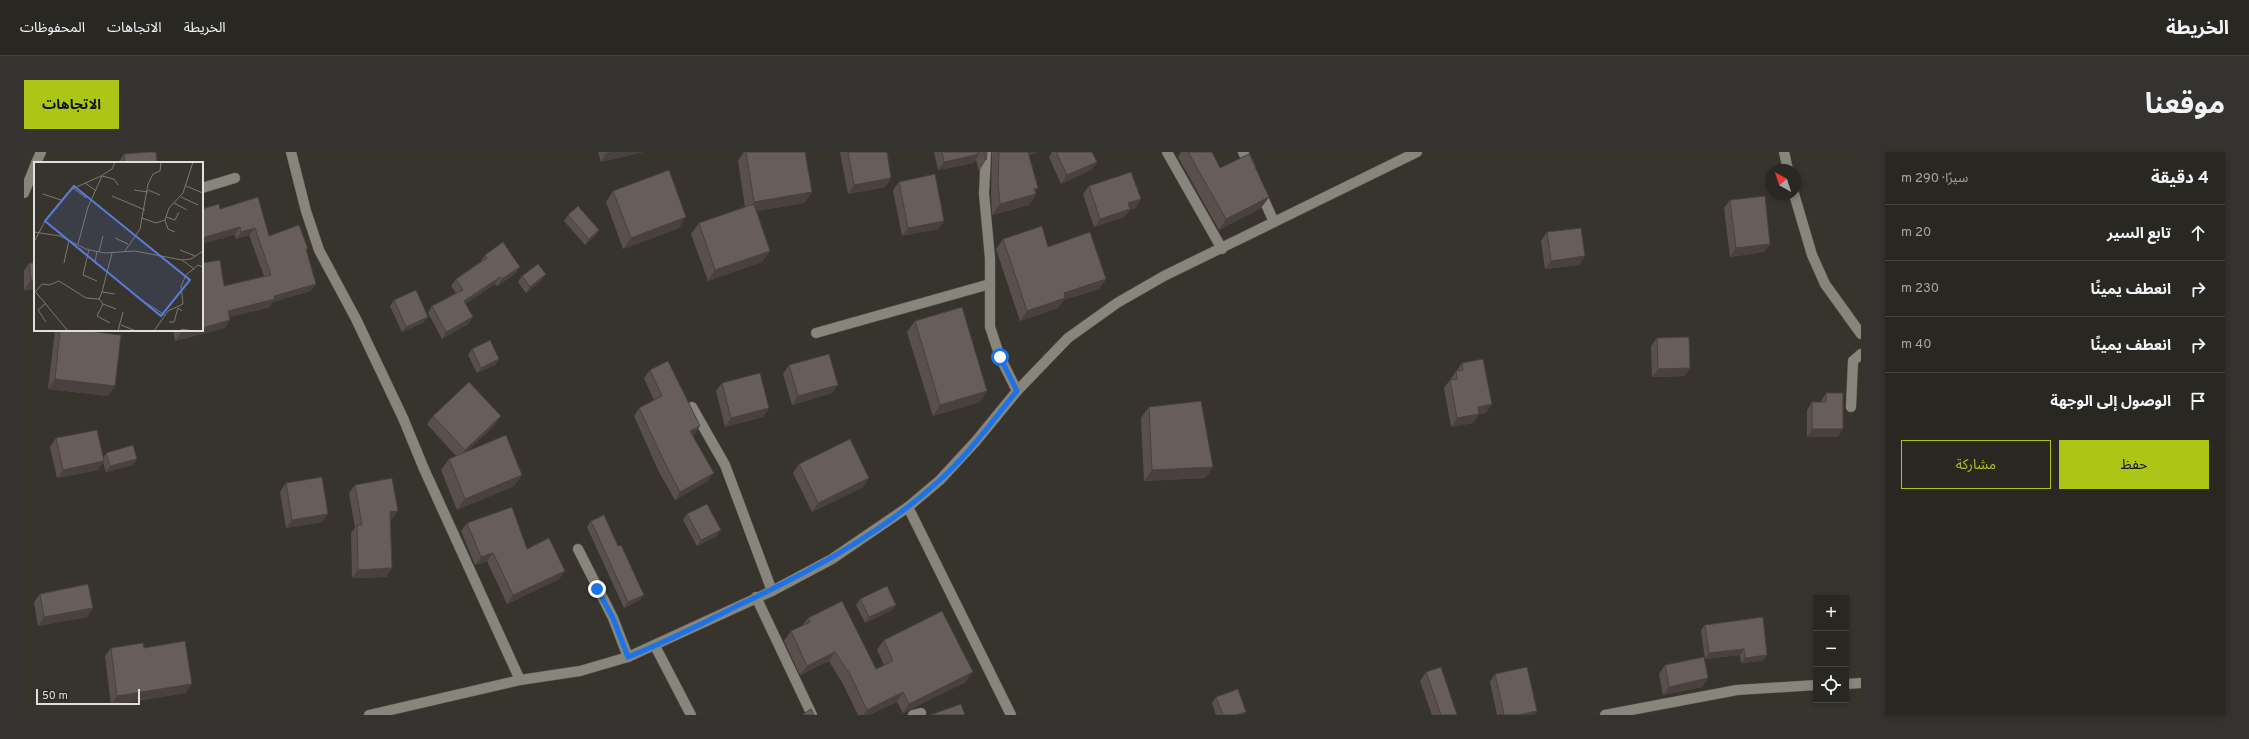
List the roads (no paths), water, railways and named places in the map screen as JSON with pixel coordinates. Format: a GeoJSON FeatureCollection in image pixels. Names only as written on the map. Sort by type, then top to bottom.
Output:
{"type":"FeatureCollection","features":[{"type":"Feature","properties":{"kind":"street"},"geometry":{"type":"LineString","coordinates":[[37,162],[41,152]]}},
{"type":"Feature","properties":{"kind":"street"},"geometry":{"type":"LineString","coordinates":[[291,152],[306,211],[319,250],[404,418],[424,469],[520,680]]}},
{"type":"Feature","properties":{"kind":"street"},"geometry":{"type":"LineString","coordinates":[[986,152],[984,194],[990,284],[990,327],[1000,357],[1017,391]]}},
{"type":"Feature","properties":{"kind":"street"},"geometry":{"type":"LineString","coordinates":[[1167,152],[1222,249]]}},
{"type":"Feature","properties":{"kind":"street"},"geometry":{"type":"LineString","coordinates":[[1243,152],[1274,222]]}},
{"type":"Feature","properties":{"kind":"street"},"geometry":{"type":"LineString","coordinates":[[369,715],[396,712],[520,680],[580,671],[628,657],[655,646],[772,591],[832,559],[908,507],[940,480],[976,441],[1017,391],[1068,338],[1116,302],[1417,152]]}},
{"type":"Feature","properties":{"kind":"street"},"geometry":{"type":"LineString","coordinates":[[1784,152],[1787,164]]}},
{"type":"Feature","properties":{"kind":"street"},"geometry":{"type":"LineString","coordinates":[[28,190],[34,170]]}},
{"type":"Feature","properties":{"kind":"street"},"geometry":{"type":"LineString","coordinates":[[203,188],[235,178]]}},
{"type":"Feature","properties":{"kind":"street"},"geometry":{"type":"LineString","coordinates":[[1796,200],[1812,255],[1825,284],[1861,334]]}},
{"type":"Feature","properties":{"kind":"street"},"geometry":{"type":"LineString","coordinates":[[816,333],[990,284]]}},
{"type":"Feature","properties":{"kind":"street"},"geometry":{"type":"LineString","coordinates":[[1851,407],[1853,361],[1861,354]]}},
{"type":"Feature","properties":{"kind":"street"},"geometry":{"type":"LineString","coordinates":[[692,406],[725,465],[772,591]]}},
{"type":"Feature","properties":{"kind":"street"},"geometry":{"type":"LineString","coordinates":[[908,507],[1011,715]]}},
{"type":"Feature","properties":{"kind":"street"},"geometry":{"type":"LineString","coordinates":[[578,549],[613,618],[628,657]]}},
{"type":"Feature","properties":{"kind":"street"},"geometry":{"type":"LineString","coordinates":[[756,598],[812,715]]}},
{"type":"Feature","properties":{"kind":"street"},"geometry":{"type":"LineString","coordinates":[[655,646],[691,715]]}},
{"type":"Feature","properties":{"kind":"street"},"geometry":{"type":"LineString","coordinates":[[1849,684],[1861,683]]}},
{"type":"Feature","properties":{"kind":"street"},"geometry":{"type":"LineString","coordinates":[[1605,715],[1737,690],[1813,686]]}}]}
